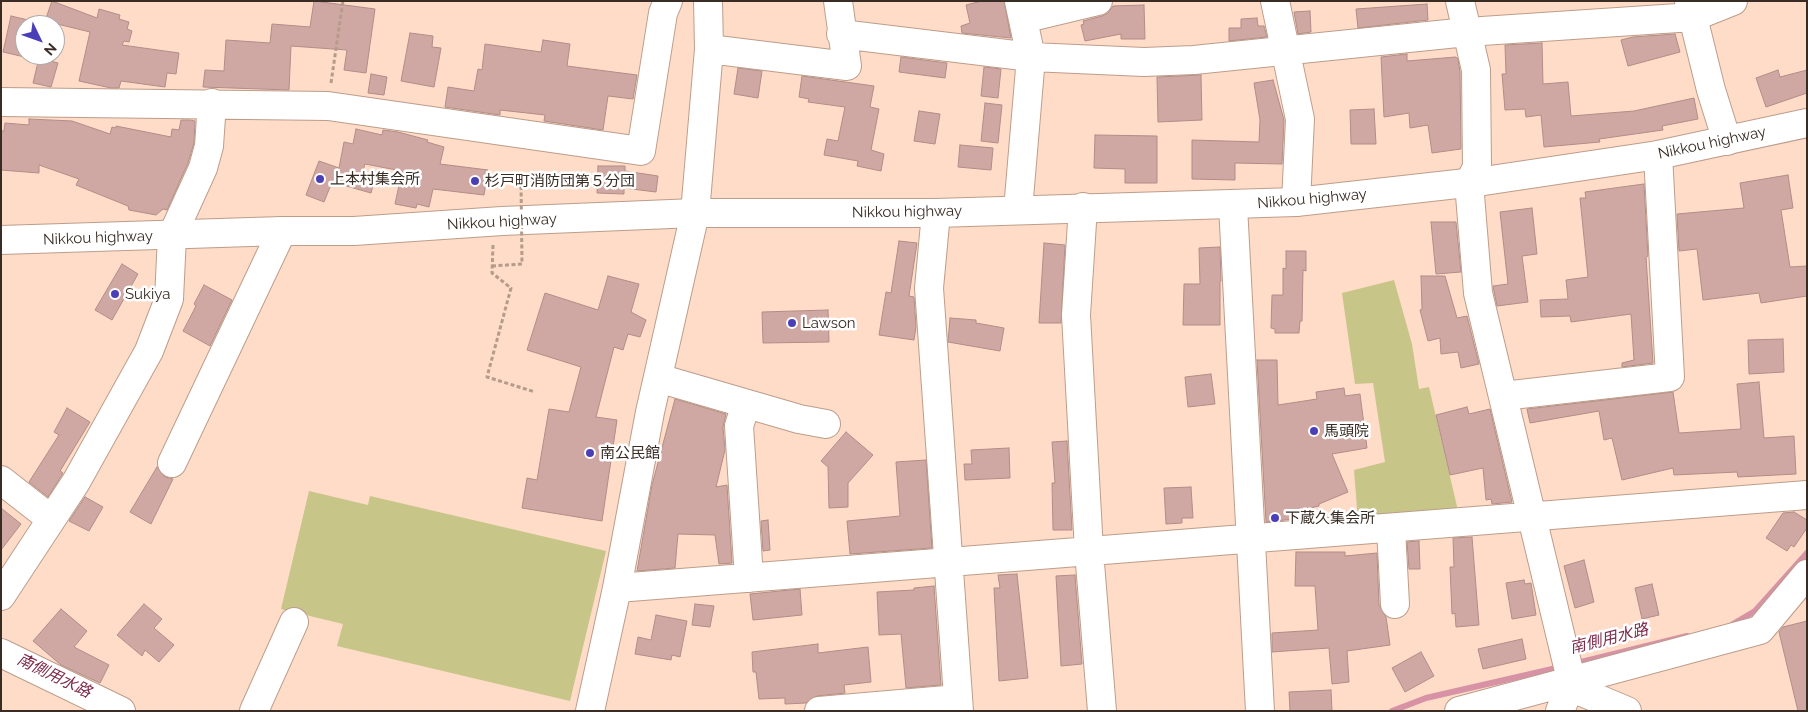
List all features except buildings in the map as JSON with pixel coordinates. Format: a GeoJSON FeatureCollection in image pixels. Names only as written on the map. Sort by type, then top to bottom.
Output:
{"type":"FeatureCollection","features":[{"type":"Feature","properties":{"kind":"main road"},"geometry":{"type":"LineString","coordinates":[[1,102],[212,103],[328,106],[641,152],[663,13],[668,1]]}},
{"type":"Feature","properties":{"kind":"main road"},"geometry":{"type":"LineString","coordinates":[[590,711],[617,588],[658,378],[695,213],[709,49],[708,1]]}},
{"type":"Feature","properties":{"kind":"main road"},"geometry":{"type":"LineString","coordinates":[[709,49],[847,66],[841,34],[838,1]]}},
{"type":"Feature","properties":{"kind":"main road"},"geometry":{"type":"LineString","coordinates":[[1018,210],[1031,57],[1021,10],[1098,1]]}},
{"type":"Feature","properties":{"kind":"main road"},"geometry":{"type":"LineString","coordinates":[[1275,1],[1300,119],[1296,202]]}},
{"type":"Feature","properties":{"kind":"main road"},"geometry":{"type":"LineString","coordinates":[[1460,1],[1476,70],[1478,167],[1469,183],[1478,292],[1532,518],[1567,681]]}},
{"type":"Feature","properties":{"kind":"main road"},"geometry":{"type":"LineString","coordinates":[[841,34],[1031,57],[1144,62],[1194,60],[1286,49],[1691,9],[1733,1]]}},
{"type":"Feature","properties":{"kind":"main road"},"geometry":{"type":"LineString","coordinates":[[1691,9],[1727,141]]}},
{"type":"Feature","properties":{"kind":"main road"},"geometry":{"type":"LineString","coordinates":[[1,596],[76,482],[149,351],[168,299],[172,236],[203,168],[209,146],[212,103]]}},
{"type":"Feature","properties":{"kind":"main road","name":"Nikkou highway"},"geometry":{"type":"LineString","coordinates":[[1,240],[282,231],[354,231],[502,221],[695,213],[936,213],[1083,207],[1233,206],[1296,202],[1469,183],[1658,155],[1807,123]]}},
{"type":"Feature","properties":{"kind":"main road"},"geometry":{"type":"LineString","coordinates":[[1502,396],[1670,377],[1658,155]]}},
{"type":"Feature","properties":{"kind":"main road"},"geometry":{"type":"LineString","coordinates":[[1233,206],[1260,711]]}},
{"type":"Feature","properties":{"kind":"main road"},"geometry":{"type":"LineString","coordinates":[[1083,207],[1076,315],[1089,551],[1102,711]]}},
{"type":"Feature","properties":{"kind":"main road"},"geometry":{"type":"LineString","coordinates":[[819,711],[959,705],[947,563],[929,288],[936,213]]}},
{"type":"Feature","properties":{"kind":"main road"},"geometry":{"type":"LineString","coordinates":[[172,463],[282,231]]}},
{"type":"Feature","properties":{"kind":"main road"},"geometry":{"type":"LineString","coordinates":[[658,378],[746,404],[826,424]]}},
{"type":"Feature","properties":{"kind":"main road"},"geometry":{"type":"LineString","coordinates":[[746,404],[739,426],[749,578]]}},
{"type":"Feature","properties":{"kind":"main road"},"geometry":{"type":"LineString","coordinates":[[1,480],[52,519]]}},
{"type":"Feature","properties":{"kind":"main road"},"geometry":{"type":"LineString","coordinates":[[617,588],[1532,518],[1807,495]]}},
{"type":"Feature","properties":{"kind":"main road"},"geometry":{"type":"LineString","coordinates":[[1391,528],[1396,604]]}},
{"type":"Feature","properties":{"kind":"main road"},"geometry":{"type":"LineString","coordinates":[[1458,711],[1760,630],[1807,574]]}},
{"type":"Feature","properties":{"kind":"main road"},"geometry":{"type":"LineString","coordinates":[[254,711],[294,622]]}},
{"type":"Feature","properties":{"kind":"main road"},"geometry":{"type":"LineString","coordinates":[[1,653],[120,711]]}},
{"type":"Feature","properties":{"kind":"main road"},"geometry":{"type":"LineString","coordinates":[[1567,681],[1627,711]]}},
{"type":"Feature","properties":{"kind":"path"},"geometry":{"type":"LineString","coordinates":[[328,106],[342,1]]}},
{"type":"Feature","properties":{"kind":"path"},"geometry":{"type":"LineString","coordinates":[[492,266],[522,264],[521,182],[496,182]]}},
{"type":"Feature","properties":{"kind":"path"},"geometry":{"type":"LineString","coordinates":[[494,245],[492,273],[511,288],[487,377],[535,392]]}},
{"type":"Feature","properties":{"kind":"shaded area"},"geometry":{"type":"Polygon","coordinates":[[[1394,280],[1412,344],[1419,389],[1429,387],[1459,515],[1358,521],[1354,470],[1385,462],[1373,383],[1355,384],[1342,293],[1394,280]]]}},
{"type":"Feature","properties":{"kind":"shaded area"},"geometry":{"type":"Polygon","coordinates":[[[309,491],[368,505],[370,496],[606,551],[570,701],[337,646],[343,624],[281,609],[309,491]]]}},
{"type":"Feature","properties":{"kind":"waterway","name":"南側用水路"},"geometry":{"type":"LineString","coordinates":[[1733,624],[1755,611],[1807,553]]}},
{"type":"Feature","properties":{"kind":"waterway","name":"南側用水路"},"geometry":{"type":"LineString","coordinates":[[1573,664],[1687,636]]}},
{"type":"Feature","properties":{"kind":"waterway","name":"南側用水路"},"geometry":{"type":"LineString","coordinates":[[1392,711],[1426,698],[1561,667]]}},
{"type":"Feature","properties":{"kind":"place","name":"上本村集会所"},"geometry":{"type":"Point","coordinates":[320,179]}},
{"type":"Feature","properties":{"kind":"place","name":"杉戸町消防団第５分団"},"geometry":{"type":"Point","coordinates":[475,181]}},
{"type":"Feature","properties":{"kind":"place","name":"Sukiya"},"geometry":{"type":"Point","coordinates":[115,294]}},
{"type":"Feature","properties":{"kind":"place","name":"Lawson"},"geometry":{"type":"Point","coordinates":[792,323]}},
{"type":"Feature","properties":{"kind":"place","name":"馬頭院"},"geometry":{"type":"Point","coordinates":[1314,431]}},
{"type":"Feature","properties":{"kind":"place","name":"南公民館"},"geometry":{"type":"Point","coordinates":[590,453]}},
{"type":"Feature","properties":{"kind":"place","name":"下蔵久集会所"},"geometry":{"type":"Point","coordinates":[1275,518]}}]}
